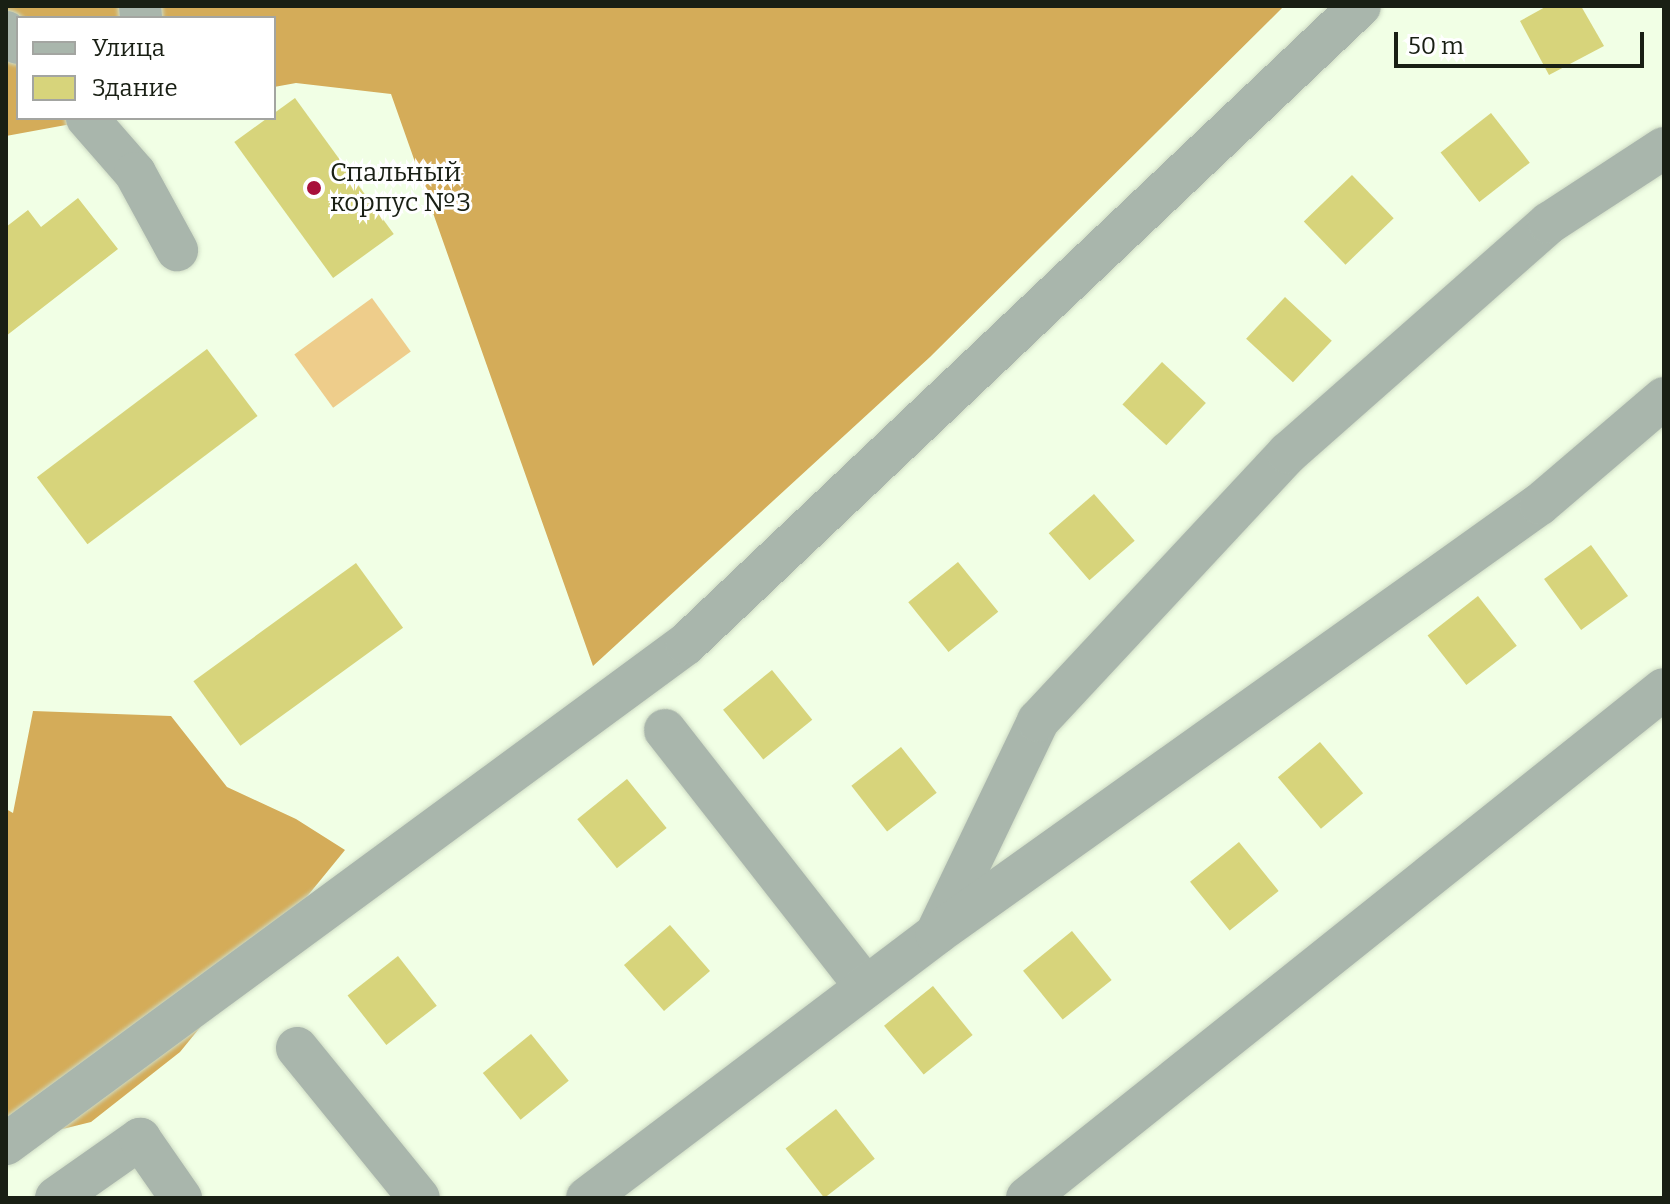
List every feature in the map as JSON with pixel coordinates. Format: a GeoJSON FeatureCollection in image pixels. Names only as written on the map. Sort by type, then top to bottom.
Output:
{"type":"FeatureCollection","features":[{"type":"Feature","properties":{"kind":"lane"},"geometry":{"type":"LineString","coordinates":[[6,1144],[686,644],[1360,6]]}},
{"type":"Feature","properties":{"kind":"lane"},"geometry":{"type":"LineString","coordinates":[[89,120],[135,173],[177,250]]}},
{"type":"Feature","properties":{"kind":"lane"},"geometry":{"type":"LineString","coordinates":[[131,120],[135,173]]}},
{"type":"Feature","properties":{"kind":"lane"},"geometry":{"type":"LineString","coordinates":[[936,934],[1038,721],[1288,453],[1549,223],[1664,148]]}},
{"type":"Feature","properties":{"kind":"lane"},"geometry":{"type":"LineString","coordinates":[[587,1198],[936,934],[1540,504],[1664,398]]}},
{"type":"Feature","properties":{"kind":"lane"},"geometry":{"type":"LineString","coordinates":[[1027,1198],[1664,689]]}},
{"type":"Feature","properties":{"kind":"lane"},"geometry":{"type":"LineString","coordinates":[[665,730],[866,987]]}},
{"type":"Feature","properties":{"kind":"lane"},"geometry":{"type":"LineString","coordinates":[[297,1048],[419,1198]]}},
{"type":"Feature","properties":{"kind":"lane"},"geometry":{"type":"LineString","coordinates":[[56,1198],[140,1139],[181,1198]]}},
{"type":"Feature","properties":{"kind":"shaded area"},"geometry":{"type":"Polygon","coordinates":[[[6,6],[1284,6],[930,357],[593,666],[391,94],[296,83],[276,87],[276,16],[16,16],[16,120],[93,120],[6,136],[6,6]]]}},
{"type":"Feature","properties":{"kind":"shaded area"},"geometry":{"type":"Polygon","coordinates":[[[372,298],[411,351],[333,408],[294,354],[372,298]]]}},
{"type":"Feature","properties":{"kind":"shaded area"},"geometry":{"type":"Polygon","coordinates":[[[33,711],[171,716],[227,787],[296,819],[345,850],[180,1052],[91,1122],[6,1143],[6,809],[13,813],[33,711]]]}},
{"type":"Feature","properties":{"kind":"building"},"geometry":{"type":"Polygon","coordinates":[[[1547,6],[1581,6],[1604,46],[1549,75],[1520,21],[1547,6]]]}},
{"type":"Feature","properties":{"kind":"building","name":"Спальный корпус №3"},"geometry":{"type":"Polygon","coordinates":[[[295,98],[394,234],[333,278],[234,142],[265,120],[276,120],[276,112],[295,98]]]}},
{"type":"Feature","properties":{"kind":"building"},"geometry":{"type":"Polygon","coordinates":[[[1491,113],[1530,163],[1479,202],[1441,152],[1491,113]]]}},
{"type":"Feature","properties":{"kind":"building"},"geometry":{"type":"Polygon","coordinates":[[[1352,175],[1394,218],[1345,265],[1304,222],[1352,175]]]}},
{"type":"Feature","properties":{"kind":"building"},"geometry":{"type":"Polygon","coordinates":[[[78,198],[118,249],[6,336],[6,227],[28,210],[41,227],[78,198]]]}},
{"type":"Feature","properties":{"kind":"building"},"geometry":{"type":"Polygon","coordinates":[[[1285,297],[1332,341],[1293,382],[1246,339],[1285,297]]]}},
{"type":"Feature","properties":{"kind":"building"},"geometry":{"type":"Polygon","coordinates":[[[207,349],[258,416],[87,544],[37,477],[207,349]]]}},
{"type":"Feature","properties":{"kind":"building"},"geometry":{"type":"Polygon","coordinates":[[[1162,362],[1206,403],[1166,445],[1122,404],[1162,362]]]}},
{"type":"Feature","properties":{"kind":"building"},"geometry":{"type":"Polygon","coordinates":[[[1094,494],[1135,541],[1089,580],[1049,533],[1094,494]]]}},
{"type":"Feature","properties":{"kind":"building"},"geometry":{"type":"Polygon","coordinates":[[[1591,545],[1628,596],[1581,630],[1544,579],[1591,545]]]}},
{"type":"Feature","properties":{"kind":"building"},"geometry":{"type":"Polygon","coordinates":[[[958,562],[998,612],[949,652],[908,602],[958,562]]]}},
{"type":"Feature","properties":{"kind":"building"},"geometry":{"type":"Polygon","coordinates":[[[356,563],[403,628],[240,746],[193,681],[356,563]]]}},
{"type":"Feature","properties":{"kind":"building"},"geometry":{"type":"Polygon","coordinates":[[[1478,596],[1517,646],[1466,685],[1428,635],[1478,596]]]}},
{"type":"Feature","properties":{"kind":"building"},"geometry":{"type":"Polygon","coordinates":[[[772,670],[812,720],[763,759],[723,710],[772,670]]]}},
{"type":"Feature","properties":{"kind":"building"},"geometry":{"type":"Polygon","coordinates":[[[1320,742],[1363,793],[1321,829],[1278,777],[1320,742]]]}},
{"type":"Feature","properties":{"kind":"building"},"geometry":{"type":"Polygon","coordinates":[[[901,747],[937,793],[887,831],[851,786],[901,747]]]}},
{"type":"Feature","properties":{"kind":"building"},"geometry":{"type":"Polygon","coordinates":[[[627,779],[667,828],[617,868],[577,819],[627,779]]]}},
{"type":"Feature","properties":{"kind":"building"},"geometry":{"type":"Polygon","coordinates":[[[1239,842],[1279,891],[1230,931],[1190,882],[1239,842]]]}},
{"type":"Feature","properties":{"kind":"building"},"geometry":{"type":"Polygon","coordinates":[[[670,925],[710,971],[664,1011],[624,965],[670,925]]]}},
{"type":"Feature","properties":{"kind":"building"},"geometry":{"type":"Polygon","coordinates":[[[1072,931],[1112,980],[1063,1020],[1023,971],[1072,931]]]}},
{"type":"Feature","properties":{"kind":"building"},"geometry":{"type":"Polygon","coordinates":[[[398,956],[437,1006],[386,1045],[348,995],[398,956]]]}},
{"type":"Feature","properties":{"kind":"building"},"geometry":{"type":"Polygon","coordinates":[[[933,986],[973,1035],[924,1075],[884,1026],[933,986]]]}},
{"type":"Feature","properties":{"kind":"building"},"geometry":{"type":"Polygon","coordinates":[[[531,1034],[569,1081],[521,1120],[483,1073],[531,1034]]]}},
{"type":"Feature","properties":{"kind":"building"},"geometry":{"type":"Polygon","coordinates":[[[836,1109],[875,1159],[824,1198],[786,1148],[836,1109]]]}},
{"type":"Feature","properties":{"kind":"place","name":"Спальный корпус №3"},"geometry":{"type":"Point","coordinates":[314,188]}}]}
